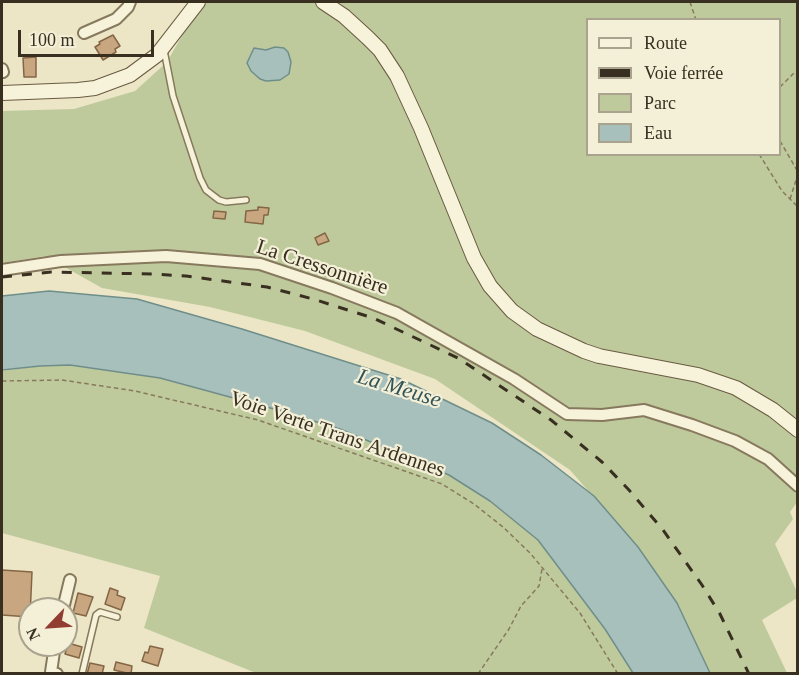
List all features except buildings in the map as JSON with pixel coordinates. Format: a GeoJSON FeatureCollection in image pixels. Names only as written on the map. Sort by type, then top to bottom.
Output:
{"type":"FeatureCollection","features":[{"type":"Feature","properties":{"kind":"street"},"geometry":{"type":"LineString","coordinates":[[84,33],[116,19],[130,2]]}},
{"type":"Feature","properties":{"kind":"street"},"geometry":{"type":"LineString","coordinates":[[2,93],[95,88],[130,75],[151,61],[198,2]]}},
{"type":"Feature","properties":{"kind":"street"},"geometry":{"type":"LineString","coordinates":[[323,2],[344,16],[380,50],[397,76],[421,128],[474,258],[490,286],[512,311],[537,330],[584,351],[599,356],[698,375],[736,388],[773,410],[798,430]]}},
{"type":"Feature","properties":{"kind":"street","name":"La Cressonnière"},"geometry":{"type":"LineString","coordinates":[[2,270],[61,261],[166,256],[260,264],[397,313],[514,379],[567,414],[602,414],[644,410],[692,424],[735,441],[768,459],[798,486]]}},
{"type":"Feature","properties":{"kind":"street"},"geometry":{"type":"LineString","coordinates":[[66,597],[70,580]]}},
{"type":"Feature","properties":{"kind":"street"},"geometry":{"type":"LineString","coordinates":[[53,657],[51,672],[56,673]]}},
{"type":"Feature","properties":{"kind":"lane"},"geometry":{"type":"LineString","coordinates":[[163,48],[173,96],[206,190],[219,200],[226,202],[246,200]]}},
{"type":"Feature","properties":{"kind":"lane"},"geometry":{"type":"LineString","coordinates":[[82,674],[96,615],[99,612],[117,616]]}},
{"type":"Feature","properties":{"kind":"path"},"geometry":{"type":"LineString","coordinates":[[690,2],[695,18]]}},
{"type":"Feature","properties":{"kind":"path"},"geometry":{"type":"LineString","coordinates":[[781,86],[796,70]]}},
{"type":"Feature","properties":{"kind":"path"},"geometry":{"type":"LineString","coordinates":[[781,143],[798,173],[790,199]]}},
{"type":"Feature","properties":{"kind":"path"},"geometry":{"type":"LineString","coordinates":[[760,156],[782,191],[798,207]]}},
{"type":"Feature","properties":{"kind":"path","name":"Voie Verte Trans Ardennes"},"geometry":{"type":"LineString","coordinates":[[2,381],[62,380],[96,384],[258,420],[442,484],[503,526],[542,568],[580,613],[618,674]]}},
{"type":"Feature","properties":{"kind":"path"},"geometry":{"type":"LineString","coordinates":[[478,674],[509,629],[521,606],[539,586],[542,568]]}},
{"type":"Feature","properties":{"kind":"green space"},"geometry":{"type":"Polygon","coordinates":[[[208,2],[797,2],[798,501],[790,512],[793,519],[775,544],[797,592],[797,598],[762,620],[787,673],[710,673],[677,603],[637,547],[570,470],[435,379],[305,331],[210,307],[102,288],[45,256],[2,263],[2,111],[74,109],[135,91],[167,62],[196,11],[208,2]]]}},
{"type":"Feature","properties":{"kind":"green space"},"geometry":{"type":"Polygon","coordinates":[[[70,365],[160,378],[274,409],[340,429],[449,475],[490,501],[538,540],[605,629],[633,673],[256,673],[144,628],[160,576],[2,533],[2,371],[70,365]]]}},
{"type":"Feature","properties":{"kind":"water"},"geometry":{"type":"Polygon","coordinates":[[[275,47],[284,48],[288,52],[291,62],[289,74],[280,80],[260,79],[251,71],[247,63],[254,48],[266,50],[275,47]]]}},
{"type":"Feature","properties":{"kind":"water","name":"La Meuse"},"geometry":{"type":"Polygon","coordinates":[[[49,291],[137,299],[242,329],[401,379],[492,423],[541,455],[594,496],[638,547],[677,603],[710,673],[633,673],[605,629],[538,540],[490,501],[449,475],[340,429],[160,378],[70,365],[2,370],[2,296],[49,291]]]}},
{"type":"Feature","properties":{"kind":"railway"},"geometry":{"type":"LineString","coordinates":[[2,277],[51,272],[152,274],[186,276],[267,287],[373,318],[458,358],[551,420],[602,462],[629,490],[663,530],[702,585],[720,614],[749,674]]}}]}
